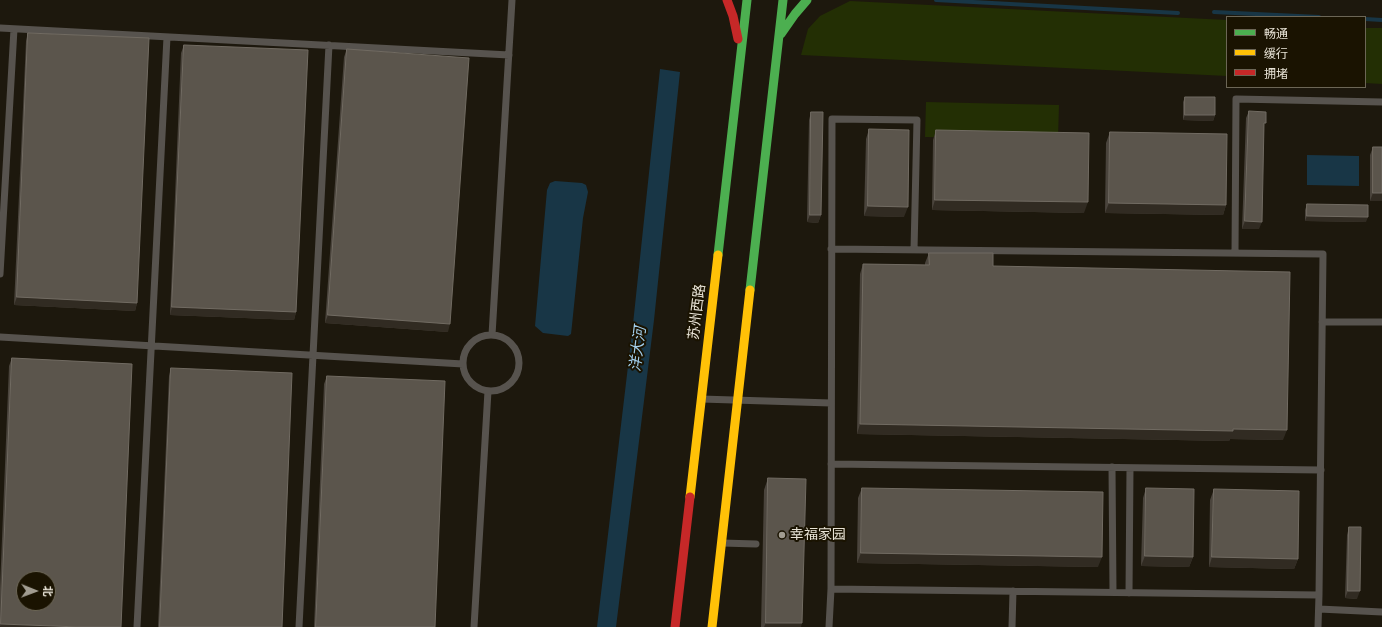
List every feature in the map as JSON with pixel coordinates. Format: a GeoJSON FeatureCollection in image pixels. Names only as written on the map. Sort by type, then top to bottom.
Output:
{"type":"FeatureCollection","features":[{"type":"Feature","properties":{"kind":"main road"},"geometry":{"type":"LineString","coordinates":[[727,0],[733,16],[741,54]]}},
{"type":"Feature","properties":{"kind":"main road","name":"苏州西路"},"geometry":{"type":"LineString","coordinates":[[675,627],[747,0]]}},
{"type":"Feature","properties":{"kind":"main road"},"geometry":{"type":"LineString","coordinates":[[712,627],[783,0]]}},
{"type":"Feature","properties":{"kind":"main road"},"geometry":{"type":"LineString","coordinates":[[779,37],[807,0]]}},
{"type":"Feature","properties":{"kind":"lane"},"geometry":{"type":"LineString","coordinates":[[492,336],[512,0]]}},
{"type":"Feature","properties":{"kind":"lane"},"geometry":{"type":"LineString","coordinates":[[0,28],[509,55]]}},
{"type":"Feature","properties":{"kind":"lane"},"geometry":{"type":"LineString","coordinates":[[0,274],[14,29]]}},
{"type":"Feature","properties":{"kind":"lane"},"geometry":{"type":"LineString","coordinates":[[137,627],[167,37]]}},
{"type":"Feature","properties":{"kind":"lane"},"geometry":{"type":"LineString","coordinates":[[299,627],[329,45]]}},
{"type":"Feature","properties":{"kind":"lane"},"geometry":{"type":"LineString","coordinates":[[1235,254],[1236,99],[1382,102]]}},
{"type":"Feature","properties":{"kind":"lane"},"geometry":{"type":"LineString","coordinates":[[829,627],[831,589],[832,119],[917,120],[914,250]]}},
{"type":"Feature","properties":{"kind":"lane"},"geometry":{"type":"LineString","coordinates":[[831,249],[1323,254],[1318,627]]}},
{"type":"Feature","properties":{"kind":"lane"},"geometry":{"type":"LineString","coordinates":[[1322,322],[1382,322]]}},
{"type":"Feature","properties":{"kind":"lane"},"geometry":{"type":"LineString","coordinates":[[492,336],[501,337],[512,346],[519,358],[519,367],[516,376],[510,384],[503,389],[484,391],[469,381],[463,364],[467,351],[475,341],[483,337],[492,336]]}},
{"type":"Feature","properties":{"kind":"lane"},"geometry":{"type":"LineString","coordinates":[[0,337],[463,364]]}},
{"type":"Feature","properties":{"kind":"lane"},"geometry":{"type":"LineString","coordinates":[[474,627],[488,391]]}},
{"type":"Feature","properties":{"kind":"lane"},"geometry":{"type":"LineString","coordinates":[[701,399],[831,403]]}},
{"type":"Feature","properties":{"kind":"lane"},"geometry":{"type":"LineString","coordinates":[[831,464],[1321,470]]}},
{"type":"Feature","properties":{"kind":"lane"},"geometry":{"type":"LineString","coordinates":[[1112,467],[1113,592]]}},
{"type":"Feature","properties":{"kind":"lane"},"geometry":{"type":"LineString","coordinates":[[1129,593],[1130,468]]}},
{"type":"Feature","properties":{"kind":"lane"},"geometry":{"type":"LineString","coordinates":[[722,543],[756,544]]}},
{"type":"Feature","properties":{"kind":"lane"},"geometry":{"type":"LineString","coordinates":[[831,589],[1319,595]]}},
{"type":"Feature","properties":{"kind":"lane"},"geometry":{"type":"LineString","coordinates":[[1012,627],[1013,591]]}},
{"type":"Feature","properties":{"kind":"lane"},"geometry":{"type":"LineString","coordinates":[[1319,610],[1382,612]]}},
{"type":"Feature","properties":{"kind":"green space"},"geometry":{"type":"Polygon","coordinates":[[[850,1],[1226,20],[1226,76],[801,55],[808,29],[820,16],[850,1]]]}},
{"type":"Feature","properties":{"kind":"green space"},"geometry":{"type":"Polygon","coordinates":[[[1366,28],[1382,28],[1382,84],[1366,83],[1366,28]]]}},
{"type":"Feature","properties":{"kind":"green space"},"geometry":{"type":"Polygon","coordinates":[[[926,102],[1059,105],[1058,139],[925,137],[926,102]]]}},
{"type":"Feature","properties":{"kind":"water","name":"洋大河"},"geometry":{"type":"Polygon","coordinates":[[[660,69],[680,72],[654,320],[616,627],[597,627],[633,324],[660,69]]]}},
{"type":"Feature","properties":{"kind":"water"},"geometry":{"type":"Polygon","coordinates":[[[1307,155],[1359,156],[1359,186],[1307,185],[1307,155]]]}},
{"type":"Feature","properties":{"kind":"water"},"geometry":{"type":"Polygon","coordinates":[[[555,181],[582,183],[586,185],[588,192],[583,218],[571,334],[568,336],[543,333],[535,326],[547,190],[550,183],[555,181]]]}},
{"type":"Feature","properties":{"kind":"building"},"geometry":{"type":"Polygon","coordinates":[[[28,33],[149,38],[137,303],[17,297],[28,33]]]}},
{"type":"Feature","properties":{"kind":"building"},"geometry":{"type":"Polygon","coordinates":[[[184,45],[308,50],[296,312],[172,307],[184,45]]]}},
{"type":"Feature","properties":{"kind":"building"},"geometry":{"type":"Polygon","coordinates":[[[347,49],[469,58],[450,324],[328,315],[347,49]]]}},
{"type":"Feature","properties":{"kind":"building"},"geometry":{"type":"Polygon","coordinates":[[[1185,97],[1215,97],[1215,115],[1185,115],[1185,97]]]}},
{"type":"Feature","properties":{"kind":"building"},"geometry":{"type":"Polygon","coordinates":[[[1249,111],[1266,112],[1266,123],[1264,123],[1262,222],[1245,221],[1249,111]]]}},
{"type":"Feature","properties":{"kind":"building"},"geometry":{"type":"Polygon","coordinates":[[[811,112],[823,112],[821,215],[810,215],[811,112]]]}},
{"type":"Feature","properties":{"kind":"building"},"geometry":{"type":"Polygon","coordinates":[[[869,129],[909,130],[908,207],[868,206],[869,129]]]}},
{"type":"Feature","properties":{"kind":"building"},"geometry":{"type":"Polygon","coordinates":[[[936,130],[1089,133],[1088,202],[935,200],[936,130]]]}},
{"type":"Feature","properties":{"kind":"building"},"geometry":{"type":"Polygon","coordinates":[[[1110,132],[1227,134],[1226,205],[1109,203],[1110,132]]]}},
{"type":"Feature","properties":{"kind":"building"},"geometry":{"type":"Polygon","coordinates":[[[1373,147],[1382,147],[1382,193],[1373,193],[1373,147]]]}},
{"type":"Feature","properties":{"kind":"building"},"geometry":{"type":"Polygon","coordinates":[[[1307,204],[1368,205],[1368,217],[1307,216],[1307,204]]]}},
{"type":"Feature","properties":{"kind":"building"},"geometry":{"type":"Polygon","coordinates":[[[929,253],[993,253],[993,266],[1290,272],[1287,430],[1233,429],[1233,431],[860,424],[863,264],[929,265],[929,253]]]}},
{"type":"Feature","properties":{"kind":"building"},"geometry":{"type":"Polygon","coordinates":[[[12,358],[132,364],[121,627],[1,624],[12,358]]]}},
{"type":"Feature","properties":{"kind":"building"},"geometry":{"type":"Polygon","coordinates":[[[171,368],[292,373],[282,627],[160,627],[171,368]]]}},
{"type":"Feature","properties":{"kind":"building"},"geometry":{"type":"Polygon","coordinates":[[[327,376],[445,381],[435,627],[316,627],[327,376]]]}},
{"type":"Feature","properties":{"kind":"building"},"geometry":{"type":"Polygon","coordinates":[[[768,478],[806,479],[802,623],[766,623],[768,478]]]}},
{"type":"Feature","properties":{"kind":"building"},"geometry":{"type":"Polygon","coordinates":[[[862,488],[1103,492],[1102,557],[861,553],[862,488]]]}},
{"type":"Feature","properties":{"kind":"building"},"geometry":{"type":"Polygon","coordinates":[[[1146,488],[1194,489],[1193,557],[1145,556],[1146,488]]]}},
{"type":"Feature","properties":{"kind":"building"},"geometry":{"type":"Polygon","coordinates":[[[1214,489],[1299,491],[1298,559],[1212,557],[1214,489]]]}},
{"type":"Feature","properties":{"kind":"building"},"geometry":{"type":"Polygon","coordinates":[[[1349,527],[1361,527],[1360,591],[1348,591],[1349,527]]]}},
{"type":"Feature","properties":{"kind":"waterway"},"geometry":{"type":"LineString","coordinates":[[936,0],[1178,13]]}},
{"type":"Feature","properties":{"kind":"waterway"},"geometry":{"type":"LineString","coordinates":[[1214,12],[1298,16]]}},
{"type":"Feature","properties":{"kind":"waterway"},"geometry":{"type":"LineString","coordinates":[[1366,19],[1382,20]]}},
{"type":"Feature","properties":{"kind":"traffic: fast"},"geometry":{"type":"LineString","coordinates":[[718,255],[747,0]]}},
{"type":"Feature","properties":{"kind":"traffic: fast"},"geometry":{"type":"LineString","coordinates":[[750,290],[783,0]]}},
{"type":"Feature","properties":{"kind":"traffic: fast"},"geometry":{"type":"LineString","coordinates":[[781,34],[807,0]]}},
{"type":"Feature","properties":{"kind":"traffic: slow"},"geometry":{"type":"LineString","coordinates":[[690,497],[718,255]]}},
{"type":"Feature","properties":{"kind":"traffic: slow"},"geometry":{"type":"LineString","coordinates":[[712,627],[750,290]]}},
{"type":"Feature","properties":{"kind":"traffic: jam"},"geometry":{"type":"LineString","coordinates":[[727,0],[733,16],[738,39]]}},
{"type":"Feature","properties":{"kind":"traffic: jam"},"geometry":{"type":"LineString","coordinates":[[675,627],[690,497]]}},
{"type":"Feature","properties":{"kind":"place","name":"幸福家园"},"geometry":{"type":"Point","coordinates":[782,535]}}]}
